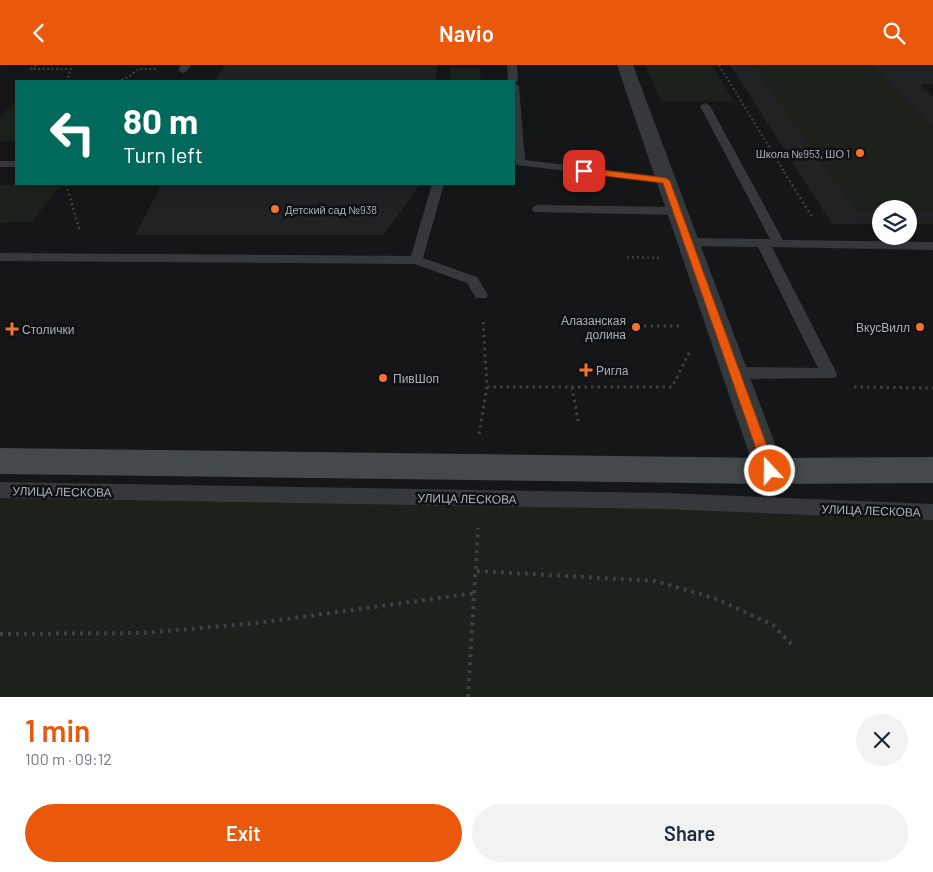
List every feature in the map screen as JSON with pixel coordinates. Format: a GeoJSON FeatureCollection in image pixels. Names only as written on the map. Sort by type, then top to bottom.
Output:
{"type":"FeatureCollection","features":[{"type":"Feature","properties":{"kind":"main road"},"geometry":{"type":"LineString","coordinates":[[0,461],[770,471],[933,469]]}},
{"type":"Feature","properties":{"kind":"street"},"geometry":{"type":"LineString","coordinates":[[625,65],[770,471]]}},
{"type":"Feature","properties":{"kind":"lane"},"geometry":{"type":"LineString","coordinates":[[512,65],[513,80]]}},
{"type":"Feature","properties":{"kind":"lane"},"geometry":{"type":"LineString","coordinates":[[705,106],[829,374],[734,373]]}},
{"type":"Feature","properties":{"kind":"lane"},"geometry":{"type":"LineString","coordinates":[[515,112],[517,163],[666,181]]}},
{"type":"Feature","properties":{"kind":"lane"},"geometry":{"type":"LineString","coordinates":[[0,164],[15,164]]}},
{"type":"Feature","properties":{"kind":"lane"},"geometry":{"type":"LineString","coordinates":[[416,260],[438,185]]}},
{"type":"Feature","properties":{"kind":"lane"},"geometry":{"type":"LineString","coordinates":[[538,209],[677,211]]}},
{"type":"Feature","properties":{"kind":"lane"},"geometry":{"type":"LineString","coordinates":[[688,242],[933,246]]}},
{"type":"Feature","properties":{"kind":"lane"},"geometry":{"type":"LineString","coordinates":[[0,257],[416,260],[472,280],[481,295]]}},
{"type":"Feature","properties":{"kind":"lane","name":"УЛИЦА ЛЕСКОВА"},"geometry":{"type":"LineString","coordinates":[[0,490],[664,501],[933,511]]}},
{"type":"Feature","properties":{"kind":"path"},"geometry":{"type":"LineString","coordinates":[[36,65],[31,69],[70,69],[68,76],[70,80]]}},
{"type":"Feature","properties":{"kind":"path"},"geometry":{"type":"LineString","coordinates":[[719,65],[829,244]]}},
{"type":"Feature","properties":{"kind":"path"},"geometry":{"type":"LineString","coordinates":[[120,80],[129,77],[138,69],[185,67]]}},
{"type":"Feature","properties":{"kind":"path"},"geometry":{"type":"LineString","coordinates":[[66,185],[87,257]]}},
{"type":"Feature","properties":{"kind":"path"},"geometry":{"type":"LineString","coordinates":[[627,257],[663,258]]}},
{"type":"Feature","properties":{"kind":"path"},"geometry":{"type":"LineString","coordinates":[[479,436],[487,387],[481,295]]}},
{"type":"Feature","properties":{"kind":"path"},"geometry":{"type":"LineString","coordinates":[[644,326],[683,326]]}},
{"type":"Feature","properties":{"kind":"path"},"geometry":{"type":"LineString","coordinates":[[487,387],[672,387],[694,343]]}},
{"type":"Feature","properties":{"kind":"path"},"geometry":{"type":"LineString","coordinates":[[572,387],[578,421]]}},
{"type":"Feature","properties":{"kind":"path"},"geometry":{"type":"LineString","coordinates":[[468,697],[476,593],[478,525]]}},
{"type":"Feature","properties":{"kind":"path"},"geometry":{"type":"LineString","coordinates":[[477,571],[656,581],[714,598],[773,625],[793,646]]}},
{"type":"Feature","properties":{"kind":"path"},"geometry":{"type":"LineString","coordinates":[[0,634],[144,633],[256,623],[476,593]]}},
{"type":"Feature","properties":{"kind":"shaded area"},"geometry":{"type":"Polygon","coordinates":[[[225,65],[437,65],[436,80],[215,80],[225,65]]]}},
{"type":"Feature","properties":{"kind":"shaded area"},"geometry":{"type":"Polygon","coordinates":[[[645,65],[712,65],[734,102],[661,101],[645,65]]]}},
{"type":"Feature","properties":{"kind":"shaded area","name":"Школа №953, ШО 1"},"geometry":{"type":"Polygon","coordinates":[[[730,65],[933,65],[933,84],[920,85],[933,97],[933,224],[917,224],[917,200],[872,200],[872,224],[832,224],[730,65]]]}},
{"type":"Feature","properties":{"kind":"shaded area","name":"Школа №953, ШО 1"},"geometry":{"type":"Polygon","coordinates":[[[752,65],[872,65],[933,125],[933,211],[917,210],[917,200],[872,200],[872,211],[856,211],[752,65]]]}},
{"type":"Feature","properties":{"kind":"shaded area"},"geometry":{"type":"Polygon","coordinates":[[[450,68],[480,68],[481,80],[450,80],[450,68]]]}},
{"type":"Feature","properties":{"kind":"shaded area"},"geometry":{"type":"Polygon","coordinates":[[[15,101],[15,141],[0,141],[0,116],[15,101]]]}},
{"type":"Feature","properties":{"kind":"shaded area"},"geometry":{"type":"Polygon","coordinates":[[[0,185],[61,185],[32,222],[0,223],[0,185]]]}},
{"type":"Feature","properties":{"kind":"shaded area","name":"Детский сад №938"},"geometry":{"type":"Polygon","coordinates":[[[161,185],[419,185],[384,235],[135,235],[161,185]]]}},
{"type":"Feature","properties":{"kind":"shaded area"},"geometry":{"type":"Polygon","coordinates":[[[0,492],[933,506],[933,697],[0,697],[0,492]]]}},
{"type":"Feature","properties":{"kind":"place","name":"Школа №953, ШО 1"},"geometry":{"type":"Point","coordinates":[860,153]}},
{"type":"Feature","properties":{"kind":"place","name":"Детский сад №938"},"geometry":{"type":"Point","coordinates":[275,209]}},
{"type":"Feature","properties":{"kind":"place","name":"Алазанская долина"},"geometry":{"type":"Point","coordinates":[636,327]}},
{"type":"Feature","properties":{"kind":"place","name":"ВкусВилл"},"geometry":{"type":"Point","coordinates":[920,327]}},
{"type":"Feature","properties":{"kind":"place","name":"Столички"},"geometry":{"type":"Point","coordinates":[12,329]}},
{"type":"Feature","properties":{"kind":"place","name":"Ригла"},"geometry":{"type":"Point","coordinates":[586,370]}},
{"type":"Feature","properties":{"kind":"place","name":"ПивШоп"},"geometry":{"type":"Point","coordinates":[383,378]}},
{"type":"Feature","properties":{"kind":"route"},"geometry":{"type":"LineString","coordinates":[[584,171],[666,181],[770,471]]}}]}
